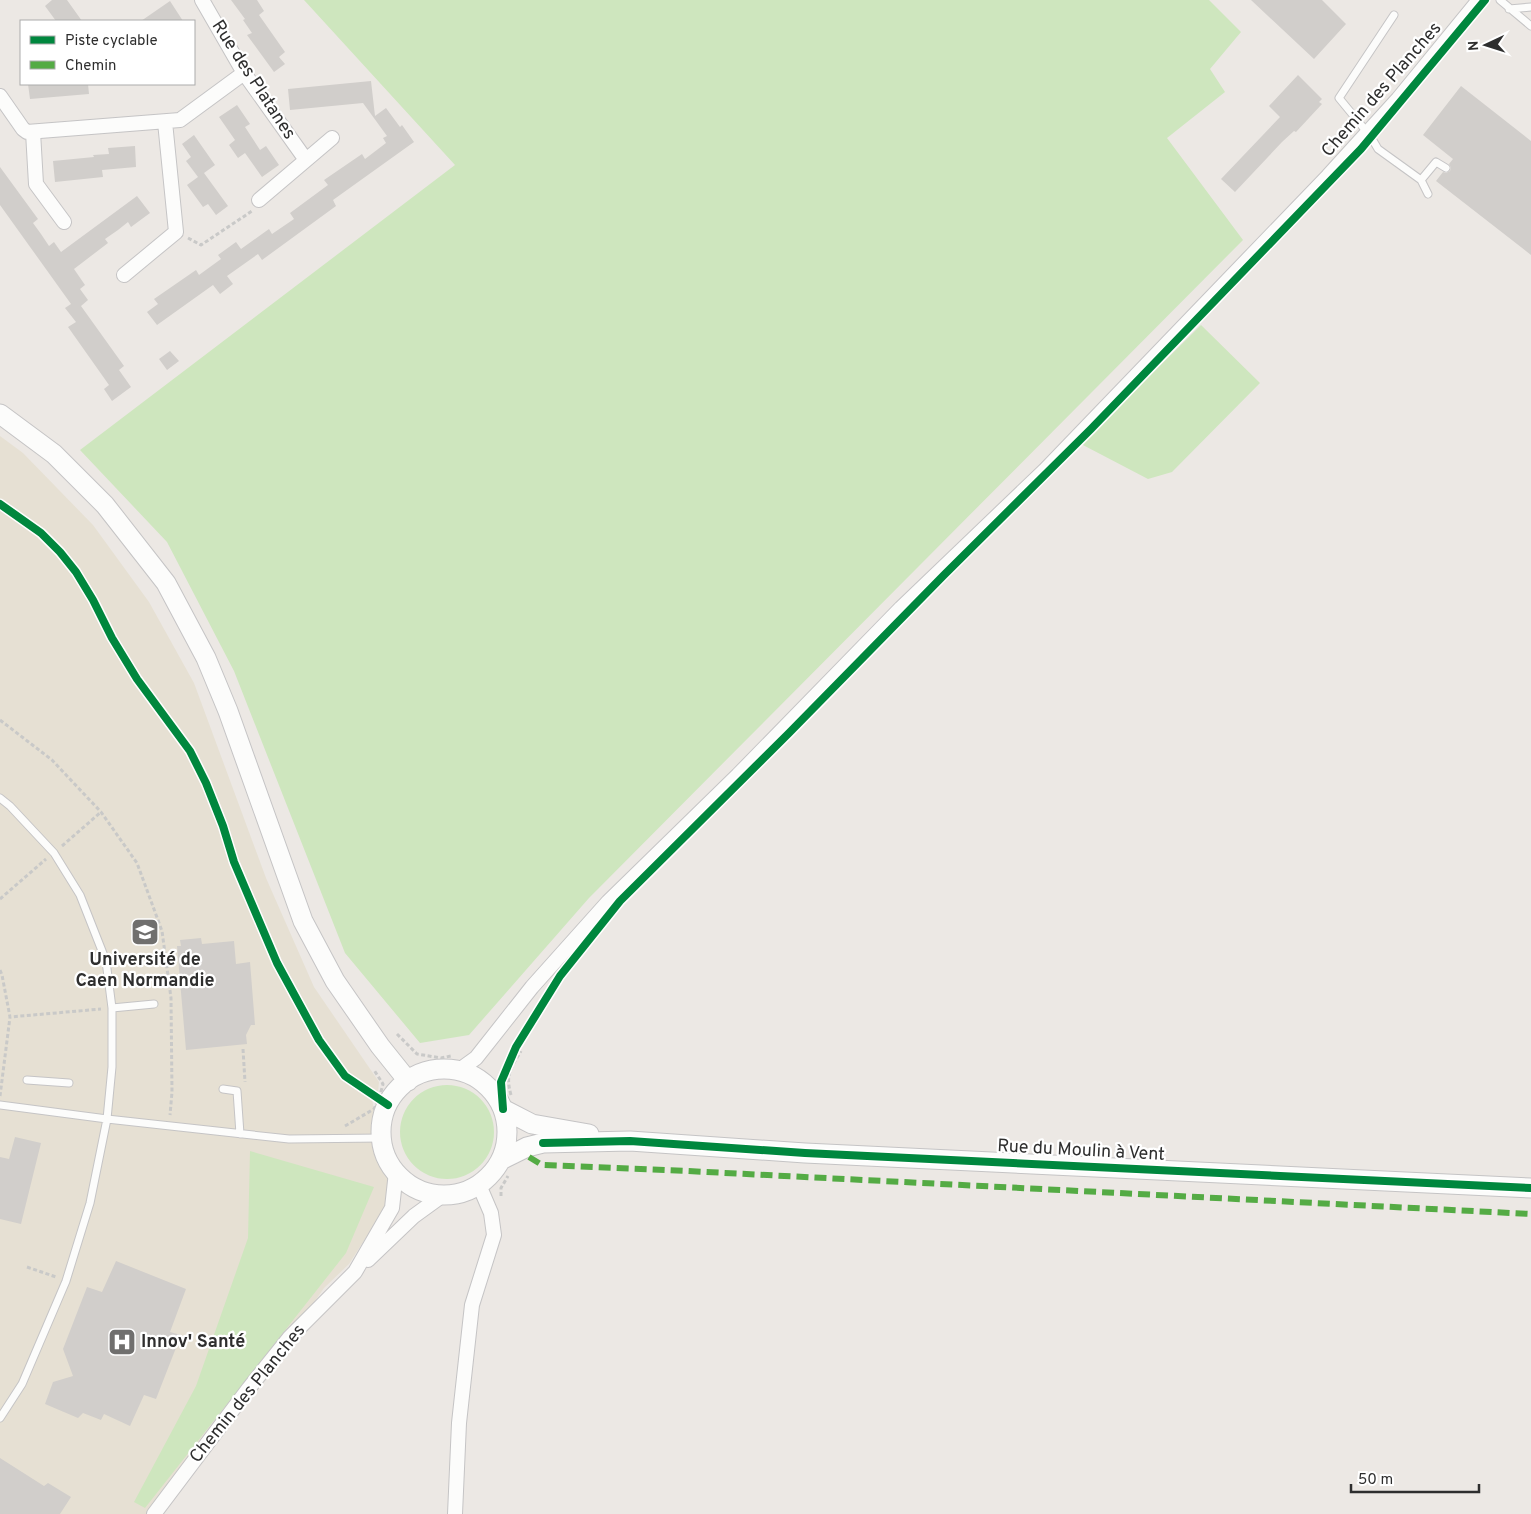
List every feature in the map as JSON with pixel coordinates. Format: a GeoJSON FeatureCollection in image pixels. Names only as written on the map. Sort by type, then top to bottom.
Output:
{"type":"FeatureCollection","features":[{"type":"Feature","properties":{"kind":"main road"},"geometry":{"type":"LineString","coordinates":[[0,414],[54,454],[105,505],[166,583],[206,658],[224,702],[303,921],[335,981],[380,1046],[408,1081]]}},
{"type":"Feature","properties":{"kind":"main road"},"geometry":{"type":"LineString","coordinates":[[508,1105],[505,1150],[501,1160],[492,1174],[468,1191],[443,1195],[425,1192],[409,1184],[396,1172],[389,1162],[384,1150],[382,1121],[388,1105],[396,1092],[408,1081],[423,1073],[440,1070],[456,1063],[532,1124],[630,1141]]}},
{"type":"Feature","properties":{"kind":"main road"},"geometry":{"type":"LineString","coordinates":[[501,1160],[527,1147],[543,1143],[630,1141]]}},
{"type":"Feature","properties":{"kind":"main road","name":"Rue du Moulin à Vent"},"geometry":{"type":"LineString","coordinates":[[630,1141],[805,1152],[1531,1188]]}},
{"type":"Feature","properties":{"kind":"street","name":"Rue des Platanes"},"geometry":{"type":"LineString","coordinates":[[202,0],[244,73],[306,160]]}},
{"type":"Feature","properties":{"kind":"street","name":"Chemin des Planches"},"geometry":{"type":"LineString","coordinates":[[456,1063],[476,1058],[532,987],[608,902],[738,775],[901,608],[1045,470],[1367,133],[1398,99],[1479,0]]}},
{"type":"Feature","properties":{"kind":"street"},"geometry":{"type":"LineString","coordinates":[[0,96],[27,132],[165,122],[180,120],[244,73]]}},
{"type":"Feature","properties":{"kind":"street"},"geometry":{"type":"LineString","coordinates":[[124,275],[176,232],[165,122]]}},
{"type":"Feature","properties":{"kind":"street"},"geometry":{"type":"LineString","coordinates":[[33,132],[36,184],[64,222]]}},
{"type":"Feature","properties":{"kind":"street"},"geometry":{"type":"LineString","coordinates":[[258,200],[332,138]]}},
{"type":"Feature","properties":{"kind":"street","name":"Chemin des Planches"},"geometry":{"type":"LineString","coordinates":[[154,1514],[249,1388],[290,1338],[355,1272],[392,1208],[396,1172]]}},
{"type":"Feature","properties":{"kind":"street"},"geometry":{"type":"LineString","coordinates":[[455,1514],[459,1423],[472,1305],[494,1235],[491,1213],[479,1185]]}},
{"type":"Feature","properties":{"kind":"street"},"geometry":{"type":"LineString","coordinates":[[355,1272],[414,1216],[443,1195]]}},
{"type":"Feature","properties":{"kind":"lane"},"geometry":{"type":"LineString","coordinates":[[1500,0],[1531,26]]}},
{"type":"Feature","properties":{"kind":"lane"},"geometry":{"type":"LineString","coordinates":[[1509,9],[1531,7]]}},
{"type":"Feature","properties":{"kind":"lane"},"geometry":{"type":"LineString","coordinates":[[1394,15],[1339,98],[1378,149],[1421,180],[1428,194]]}},
{"type":"Feature","properties":{"kind":"lane"},"geometry":{"type":"LineString","coordinates":[[1421,180],[1436,162],[1446,168]]}},
{"type":"Feature","properties":{"kind":"lane"},"geometry":{"type":"LineString","coordinates":[[0,798],[10,806],[54,853],[80,894],[106,961],[112,1008],[112,1067],[107,1119],[90,1203],[66,1281],[22,1384],[0,1418]]}},
{"type":"Feature","properties":{"kind":"lane"},"geometry":{"type":"LineString","coordinates":[[112,1008],[154,1004]]}},
{"type":"Feature","properties":{"kind":"lane"},"geometry":{"type":"LineString","coordinates":[[27,1080],[69,1084]]}},
{"type":"Feature","properties":{"kind":"lane"},"geometry":{"type":"LineString","coordinates":[[223,1089],[237,1091],[240,1134]]}},
{"type":"Feature","properties":{"kind":"lane"},"geometry":{"type":"LineString","coordinates":[[0,1105],[289,1139],[382,1138]]}},
{"type":"Feature","properties":{"kind":"path"},"geometry":{"type":"LineString","coordinates":[[176,232],[201,245],[252,211],[258,200]]}},
{"type":"Feature","properties":{"kind":"path"},"geometry":{"type":"LineString","coordinates":[[0,720],[52,760],[102,812],[137,863],[162,931],[171,998],[172,1092],[168,1126]]}},
{"type":"Feature","properties":{"kind":"path"},"geometry":{"type":"LineString","coordinates":[[0,970],[10,1017],[0,1100]]}},
{"type":"Feature","properties":{"kind":"path"},"geometry":{"type":"LineString","coordinates":[[10,1017],[112,1008]]}},
{"type":"Feature","properties":{"kind":"path"},"geometry":{"type":"LineString","coordinates":[[397,1034],[417,1054],[456,1063]]}},
{"type":"Feature","properties":{"kind":"path"},"geometry":{"type":"LineString","coordinates":[[508,1105],[501,1082],[522,1039]]}},
{"type":"Feature","properties":{"kind":"path"},"geometry":{"type":"LineString","coordinates":[[508,1105],[510,1069],[521,1050]]}},
{"type":"Feature","properties":{"kind":"path"},"geometry":{"type":"LineString","coordinates":[[27,1267],[66,1281]]}},
{"type":"Feature","properties":{"kind":"shaded area","name":"Université de Caen Normandie"},"geometry":{"type":"Polygon","coordinates":[[[0,436],[23,453],[93,525],[149,602],[194,683],[266,878],[314,987],[379,1082],[378,1092],[372,1098],[382,1167],[390,1185],[389,1199],[383,1211],[349,1264],[324,1288],[289,1338],[154,1514],[0,1514],[0,436]]]}},
{"type":"Feature","properties":{"kind":"green space"},"geometry":{"type":"Polygon","coordinates":[[[304,0],[1209,0],[1241,32],[1210,69],[1225,92],[1167,138],[1243,240],[589,898],[469,1035],[420,1043],[345,953],[234,671],[167,542],[80,450],[455,165],[304,0]]]}},
{"type":"Feature","properties":{"kind":"green space"},"geometry":{"type":"Polygon","coordinates":[[[1201,325],[1260,383],[1172,472],[1148,479],[1081,444],[1201,325]]]}},
{"type":"Feature","properties":{"kind":"green space"},"geometry":{"type":"Polygon","coordinates":[[[447,1085],[465,1089],[480,1099],[490,1114],[494,1132],[490,1150],[480,1165],[465,1175],[447,1179],[429,1175],[414,1165],[404,1150],[400,1132],[404,1114],[414,1099],[429,1089],[447,1085]]]}},
{"type":"Feature","properties":{"kind":"green space"},"geometry":{"type":"Polygon","coordinates":[[[250,1151],[374,1187],[346,1253],[145,1508],[134,1502],[196,1386],[248,1238],[250,1151]]]}},
{"type":"Feature","properties":{"kind":"building"},"geometry":{"type":"Polygon","coordinates":[[[52,0],[67,0],[81,20],[55,20],[45,6],[52,0]]]}},
{"type":"Feature","properties":{"kind":"building"},"geometry":{"type":"Polygon","coordinates":[[[231,0],[257,0],[264,11],[259,15],[285,52],[279,57],[285,64],[274,72],[247,35],[252,33],[243,20],[245,19],[231,0]]]}},
{"type":"Feature","properties":{"kind":"building"},"geometry":{"type":"Polygon","coordinates":[[[1251,0],[1322,0],[1346,24],[1314,59],[1251,0]]]}},
{"type":"Feature","properties":{"kind":"building"},"geometry":{"type":"Polygon","coordinates":[[[170,1],[182,20],[142,20],[170,1]]]}},
{"type":"Feature","properties":{"kind":"building"},"geometry":{"type":"Polygon","coordinates":[[[1298,75],[1322,99],[1319,102],[1322,104],[1296,132],[1294,131],[1282,142],[1235,192],[1221,179],[1280,117],[1269,106],[1298,75]]]}},
{"type":"Feature","properties":{"kind":"building"},"geometry":{"type":"Polygon","coordinates":[[[371,81],[375,116],[386,108],[400,127],[402,125],[414,142],[333,200],[336,206],[262,260],[258,254],[227,276],[233,284],[220,294],[213,285],[157,325],[147,312],[158,304],[154,299],[196,270],[199,275],[221,259],[218,255],[236,242],[241,249],[269,229],[272,234],[294,219],[290,213],[328,185],[324,180],[362,154],[365,159],[386,143],[383,138],[387,136],[363,103],[290,110],[288,89],[371,81]]]}},
{"type":"Feature","properties":{"kind":"building"},"geometry":{"type":"Polygon","coordinates":[[[28,85],[88,85],[89,94],[30,99],[28,85]]]}},
{"type":"Feature","properties":{"kind":"building"},"geometry":{"type":"Polygon","coordinates":[[[1461,86],[1531,141],[1531,255],[1436,181],[1443,172],[1450,171],[1449,164],[1453,159],[1423,135],[1461,86]]]}},
{"type":"Feature","properties":{"kind":"building"},"geometry":{"type":"Polygon","coordinates":[[[237,105],[250,124],[245,127],[260,150],[266,146],[279,165],[262,177],[245,153],[238,158],[229,145],[235,140],[219,117],[237,105]]]}},
{"type":"Feature","properties":{"kind":"building"},"geometry":{"type":"Polygon","coordinates":[[[194,135],[215,165],[204,173],[228,206],[216,215],[208,204],[203,207],[187,185],[198,177],[186,161],[191,157],[182,144],[194,135]]]}},
{"type":"Feature","properties":{"kind":"building"},"geometry":{"type":"Polygon","coordinates":[[[135,146],[136,167],[102,170],[103,177],[55,182],[53,161],[94,157],[93,155],[109,154],[108,148],[135,146]]]}},
{"type":"Feature","properties":{"kind":"building"},"geometry":{"type":"Polygon","coordinates":[[[0,167],[38,219],[33,223],[49,246],[54,242],[61,252],[137,196],[150,213],[131,227],[128,222],[105,239],[108,243],[74,269],[85,285],[80,289],[88,300],[81,306],[124,366],[119,370],[131,387],[112,401],[104,389],[109,385],[68,327],[76,322],[65,308],[71,304],[0,205],[0,167]]]}},
{"type":"Feature","properties":{"kind":"building"},"geometry":{"type":"Polygon","coordinates":[[[170,351],[179,361],[167,370],[159,359],[170,351]]]}},
{"type":"Feature","properties":{"kind":"building"},"geometry":{"type":"Polygon","coordinates":[[[201,938],[202,944],[234,941],[236,964],[250,962],[255,1025],[251,1025],[246,1035],[247,1044],[186,1050],[177,946],[181,946],[180,940],[201,938]]]}},
{"type":"Feature","properties":{"kind":"building"},"geometry":{"type":"Polygon","coordinates":[[[15,1137],[41,1143],[21,1224],[0,1219],[0,1157],[9,1159],[15,1137]]]}},
{"type":"Feature","properties":{"kind":"building","name":"Innov' Santé"},"geometry":{"type":"Polygon","coordinates":[[[116,1261],[186,1289],[170,1332],[181,1335],[156,1399],[144,1395],[130,1426],[104,1414],[101,1420],[83,1413],[78,1418],[45,1404],[53,1382],[73,1376],[63,1349],[87,1287],[102,1292],[116,1261]]]}},
{"type":"Feature","properties":{"kind":"building"},"geometry":{"type":"Polygon","coordinates":[[[0,1458],[44,1486],[48,1483],[71,1497],[60,1514],[0,1514],[0,1458]]]}},
{"type":"Feature","properties":{"kind":"marked path"},"geometry":{"type":"LineString","coordinates":[[529,1157],[542,1165],[1531,1214]]}},
{"type":"Feature","properties":{"kind":"cycle path"},"geometry":{"type":"LineString","coordinates":[[503,1109],[501,1082],[516,1047],[560,976],[620,901],[1091,429],[1361,149],[1485,0]]}},
{"type":"Feature","properties":{"kind":"cycle path"},"geometry":{"type":"LineString","coordinates":[[0,504],[41,533],[76,572],[137,679],[190,751],[206,783],[223,826],[234,862],[277,963],[319,1040],[345,1076],[388,1105]]}},
{"type":"Feature","properties":{"kind":"cycle path"},"geometry":{"type":"LineString","coordinates":[[543,1143],[630,1141],[805,1153],[1531,1188]]}},
{"type":"Feature","properties":{"kind":"place","name":"Université de Caen Normandie"},"geometry":{"type":"Point","coordinates":[145,932]}},
{"type":"Feature","properties":{"kind":"place","name":"Innov' Santé"},"geometry":{"type":"Point","coordinates":[122,1342]}}]}
